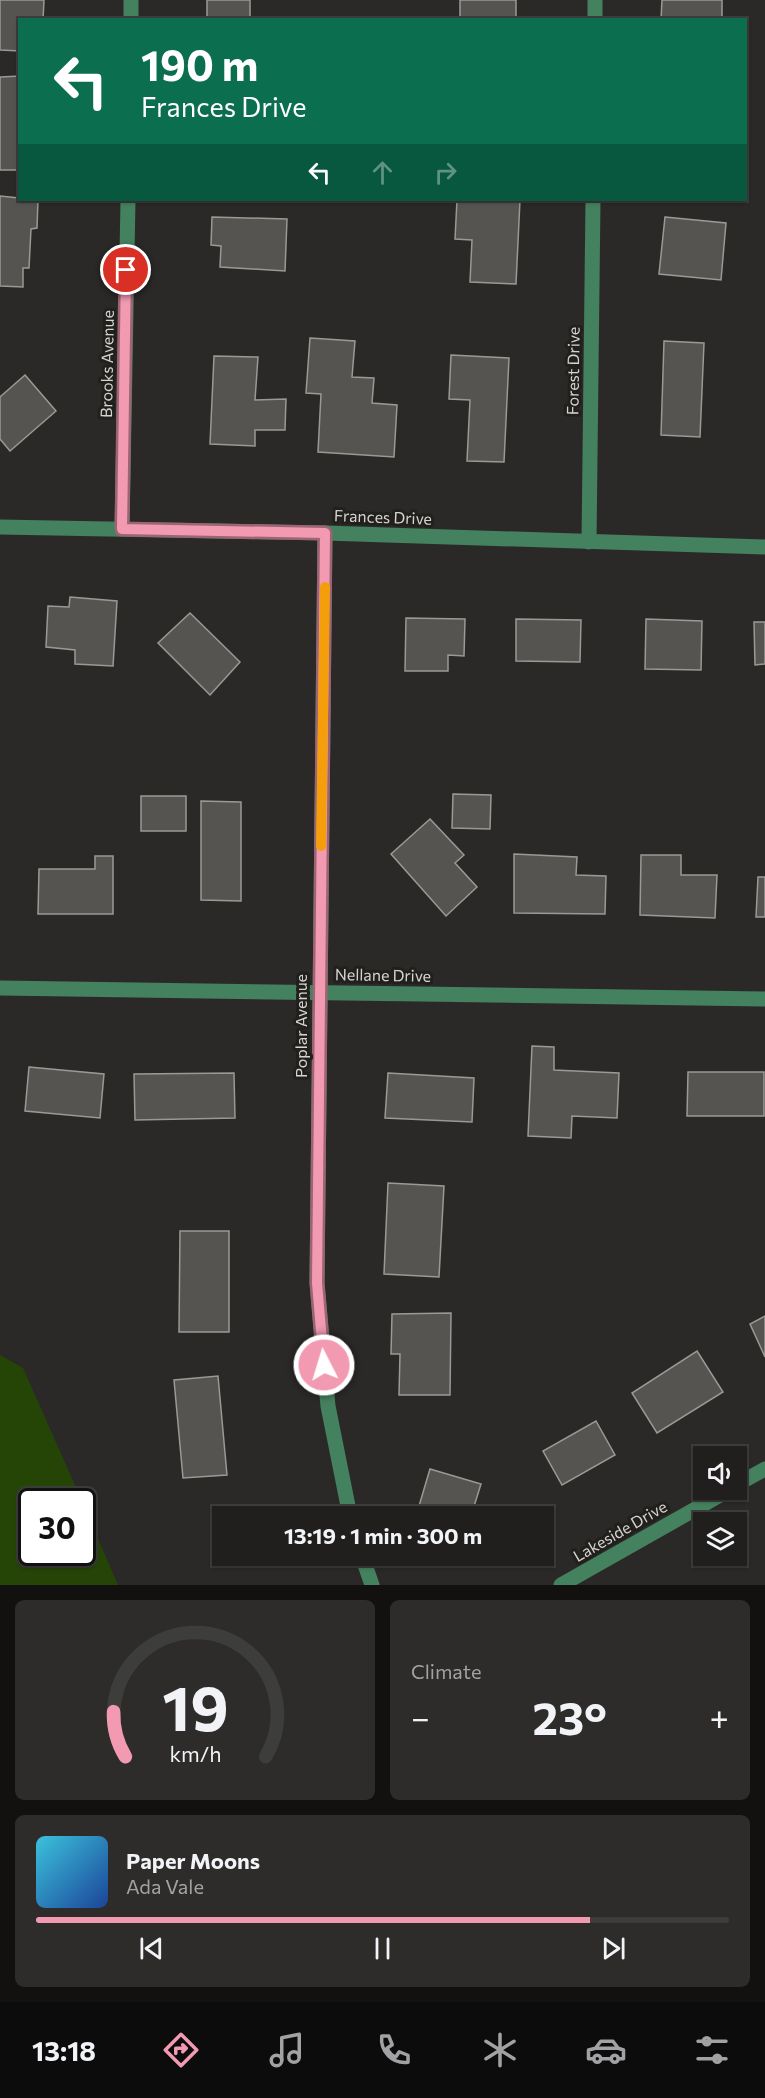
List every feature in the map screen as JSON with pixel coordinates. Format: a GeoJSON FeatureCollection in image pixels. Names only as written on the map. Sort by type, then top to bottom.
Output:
{"type":"FeatureCollection","features":[{"type":"Feature","properties":{"kind":"street"},"geometry":{"type":"LineString","coordinates":[[131,0],[131,18]]}},
{"type":"Feature","properties":{"kind":"street"},"geometry":{"type":"LineString","coordinates":[[595,0],[595,18]]}},
{"type":"Feature","properties":{"kind":"street","name":"Brooks Avenue"},"geometry":{"type":"LineString","coordinates":[[122,529],[128,201]]}},
{"type":"Feature","properties":{"kind":"street","name":"Forest Drive"},"geometry":{"type":"LineString","coordinates":[[589,542],[593,201]]}},
{"type":"Feature","properties":{"kind":"street","name":"Frances Drive"},"geometry":{"type":"LineString","coordinates":[[0,527],[325,533],[765,547]]}},
{"type":"Feature","properties":{"kind":"street","name":"Poplar Avenue"},"geometry":{"type":"LineString","coordinates":[[325,533],[317,1283],[328,1406],[348,1506]]}},
{"type":"Feature","properties":{"kind":"street","name":"Nellane Drive"},"geometry":{"type":"LineString","coordinates":[[0,988],[765,999]]}},
{"type":"Feature","properties":{"kind":"street"},"geometry":{"type":"LineString","coordinates":[[747,1479],[765,1469]]}},
{"type":"Feature","properties":{"kind":"street","name":"Lakeside Drive"},"geometry":{"type":"LineString","coordinates":[[561,1585],[711,1500]]}},
{"type":"Feature","properties":{"kind":"street"},"geometry":{"type":"LineString","coordinates":[[365,1566],[372,1585]]}},
{"type":"Feature","properties":{"kind":"green space"},"geometry":{"type":"Polygon","coordinates":[[[0,1355],[23,1368],[76,1488],[18,1488],[18,1566],[96,1566],[96,1534],[118,1585],[0,1585],[0,1355]]]}},
{"type":"Feature","properties":{"kind":"building"},"geometry":{"type":"Polygon","coordinates":[[[0,0],[44,0],[43,18],[18,18],[18,51],[0,50],[0,0]]]}},
{"type":"Feature","properties":{"kind":"building"},"geometry":{"type":"Polygon","coordinates":[[[207,0],[250,0],[250,18],[207,18],[207,0]]]}},
{"type":"Feature","properties":{"kind":"building"},"geometry":{"type":"Polygon","coordinates":[[[460,0],[516,0],[516,18],[460,18],[460,0]]]}},
{"type":"Feature","properties":{"kind":"building"},"geometry":{"type":"Polygon","coordinates":[[[662,0],[722,0],[722,18],[661,18],[662,0]]]}},
{"type":"Feature","properties":{"kind":"building"},"geometry":{"type":"Polygon","coordinates":[[[18,76],[18,170],[0,170],[0,77],[18,76]]]}},
{"type":"Feature","properties":{"kind":"building"},"geometry":{"type":"Polygon","coordinates":[[[0,196],[18,198],[18,201],[38,201],[37,228],[31,229],[29,268],[23,268],[23,287],[0,286],[0,196]]]}},
{"type":"Feature","properties":{"kind":"building"},"geometry":{"type":"Polygon","coordinates":[[[457,201],[520,201],[516,284],[470,282],[472,240],[455,239],[457,201]]]}},
{"type":"Feature","properties":{"kind":"building"},"geometry":{"type":"Polygon","coordinates":[[[212,217],[287,219],[285,271],[220,267],[221,246],[211,245],[212,217]]]}},
{"type":"Feature","properties":{"kind":"building"},"geometry":{"type":"Polygon","coordinates":[[[665,217],[726,223],[721,280],[659,274],[665,217]]]}},
{"type":"Feature","properties":{"kind":"building"},"geometry":{"type":"Polygon","coordinates":[[[310,338],[355,341],[352,377],[374,378],[372,403],[397,405],[394,457],[318,452],[321,394],[306,393],[310,338]]]}},
{"type":"Feature","properties":{"kind":"building"},"geometry":{"type":"Polygon","coordinates":[[[664,341],[704,343],[700,437],[661,435],[664,341]]]}},
{"type":"Feature","properties":{"kind":"building"},"geometry":{"type":"Polygon","coordinates":[[[451,355],[509,358],[504,462],[467,461],[470,400],[449,399],[451,355]]]}},
{"type":"Feature","properties":{"kind":"building"},"geometry":{"type":"Polygon","coordinates":[[[214,356],[258,357],[255,400],[286,399],[285,430],[255,430],[255,446],[210,444],[214,356]]]}},
{"type":"Feature","properties":{"kind":"building"},"geometry":{"type":"Polygon","coordinates":[[[25,375],[56,411],[10,451],[0,439],[0,397],[25,375]]]}},
{"type":"Feature","properties":{"kind":"building"},"geometry":{"type":"Polygon","coordinates":[[[70,597],[117,601],[113,666],[75,664],[75,650],[46,647],[48,606],[69,607],[70,597]]]}},
{"type":"Feature","properties":{"kind":"building"},"geometry":{"type":"Polygon","coordinates":[[[190,613],[240,662],[210,695],[158,643],[190,613]]]}},
{"type":"Feature","properties":{"kind":"building"},"geometry":{"type":"Polygon","coordinates":[[[406,618],[465,619],[464,656],[448,655],[448,671],[405,671],[406,618]]]}},
{"type":"Feature","properties":{"kind":"building"},"geometry":{"type":"Polygon","coordinates":[[[516,619],[581,620],[580,662],[516,661],[516,619]]]}},
{"type":"Feature","properties":{"kind":"building"},"geometry":{"type":"Polygon","coordinates":[[[646,619],[702,621],[701,670],[645,669],[646,619]]]}},
{"type":"Feature","properties":{"kind":"building"},"geometry":{"type":"Polygon","coordinates":[[[754,622],[765,622],[765,664],[755,665],[754,622]]]}},
{"type":"Feature","properties":{"kind":"building"},"geometry":{"type":"Polygon","coordinates":[[[453,794],[491,795],[490,829],[452,828],[453,794]]]}},
{"type":"Feature","properties":{"kind":"building"},"geometry":{"type":"Polygon","coordinates":[[[141,796],[186,796],[186,831],[141,831],[141,796]]]}},
{"type":"Feature","properties":{"kind":"building"},"geometry":{"type":"Polygon","coordinates":[[[201,801],[241,802],[241,901],[201,900],[201,801]]]}},
{"type":"Feature","properties":{"kind":"building"},"geometry":{"type":"Polygon","coordinates":[[[430,819],[464,855],[455,863],[477,887],[446,916],[391,854],[430,819]]]}},
{"type":"Feature","properties":{"kind":"building"},"geometry":{"type":"Polygon","coordinates":[[[514,854],[577,857],[576,875],[606,876],[605,914],[514,913],[514,854]]]}},
{"type":"Feature","properties":{"kind":"building"},"geometry":{"type":"Polygon","coordinates":[[[641,855],[681,855],[681,875],[717,875],[715,918],[640,915],[641,855]]]}},
{"type":"Feature","properties":{"kind":"building"},"geometry":{"type":"Polygon","coordinates":[[[95,856],[113,856],[113,914],[38,914],[39,869],[95,869],[95,856]]]}},
{"type":"Feature","properties":{"kind":"building"},"geometry":{"type":"Polygon","coordinates":[[[758,877],[765,877],[765,917],[756,917],[758,877]]]}},
{"type":"Feature","properties":{"kind":"building"},"geometry":{"type":"Polygon","coordinates":[[[532,1046],[554,1047],[554,1070],[619,1073],[617,1118],[572,1116],[571,1138],[528,1136],[532,1046]]]}},
{"type":"Feature","properties":{"kind":"building"},"geometry":{"type":"Polygon","coordinates":[[[29,1067],[104,1074],[100,1118],[25,1111],[29,1067]]]}},
{"type":"Feature","properties":{"kind":"building"},"geometry":{"type":"Polygon","coordinates":[[[688,1072],[764,1072],[764,1116],[687,1116],[688,1072]]]}},
{"type":"Feature","properties":{"kind":"building"},"geometry":{"type":"Polygon","coordinates":[[[234,1073],[235,1118],[135,1120],[134,1074],[234,1073]]]}},
{"type":"Feature","properties":{"kind":"building"},"geometry":{"type":"Polygon","coordinates":[[[388,1073],[474,1078],[472,1122],[385,1118],[388,1073]]]}},
{"type":"Feature","properties":{"kind":"building"},"geometry":{"type":"Polygon","coordinates":[[[388,1183],[444,1186],[439,1277],[384,1274],[388,1183]]]}},
{"type":"Feature","properties":{"kind":"building"},"geometry":{"type":"Polygon","coordinates":[[[180,1231],[229,1231],[229,1332],[179,1332],[180,1231]]]}},
{"type":"Feature","properties":{"kind":"building"},"geometry":{"type":"Polygon","coordinates":[[[451,1313],[450,1395],[399,1395],[400,1354],[391,1354],[392,1314],[451,1313]]]}},
{"type":"Feature","properties":{"kind":"building"},"geometry":{"type":"Polygon","coordinates":[[[765,1316],[765,1357],[750,1324],[765,1316]]]}},
{"type":"Feature","properties":{"kind":"building"},"geometry":{"type":"Polygon","coordinates":[[[697,1351],[723,1392],[657,1433],[632,1393],[697,1351]]]}},
{"type":"Feature","properties":{"kind":"building"},"geometry":{"type":"Polygon","coordinates":[[[218,1376],[227,1475],[183,1478],[174,1380],[218,1376]]]}},
{"type":"Feature","properties":{"kind":"building"},"geometry":{"type":"Polygon","coordinates":[[[596,1421],[615,1455],[562,1485],[543,1451],[596,1421]]]}},
{"type":"Feature","properties":{"kind":"building"},"geometry":{"type":"Polygon","coordinates":[[[430,1469],[481,1484],[474,1506],[419,1506],[430,1469]]]}},
{"type":"Feature","properties":{"kind":"slow traffic"},"geometry":{"type":"LineString","coordinates":[[321,846],[325,587]]}},
{"type":"Feature","properties":{"kind":"route"},"geometry":{"type":"LineString","coordinates":[[126,270],[122,529],[325,533],[317,1283],[324,1365]]}}]}
